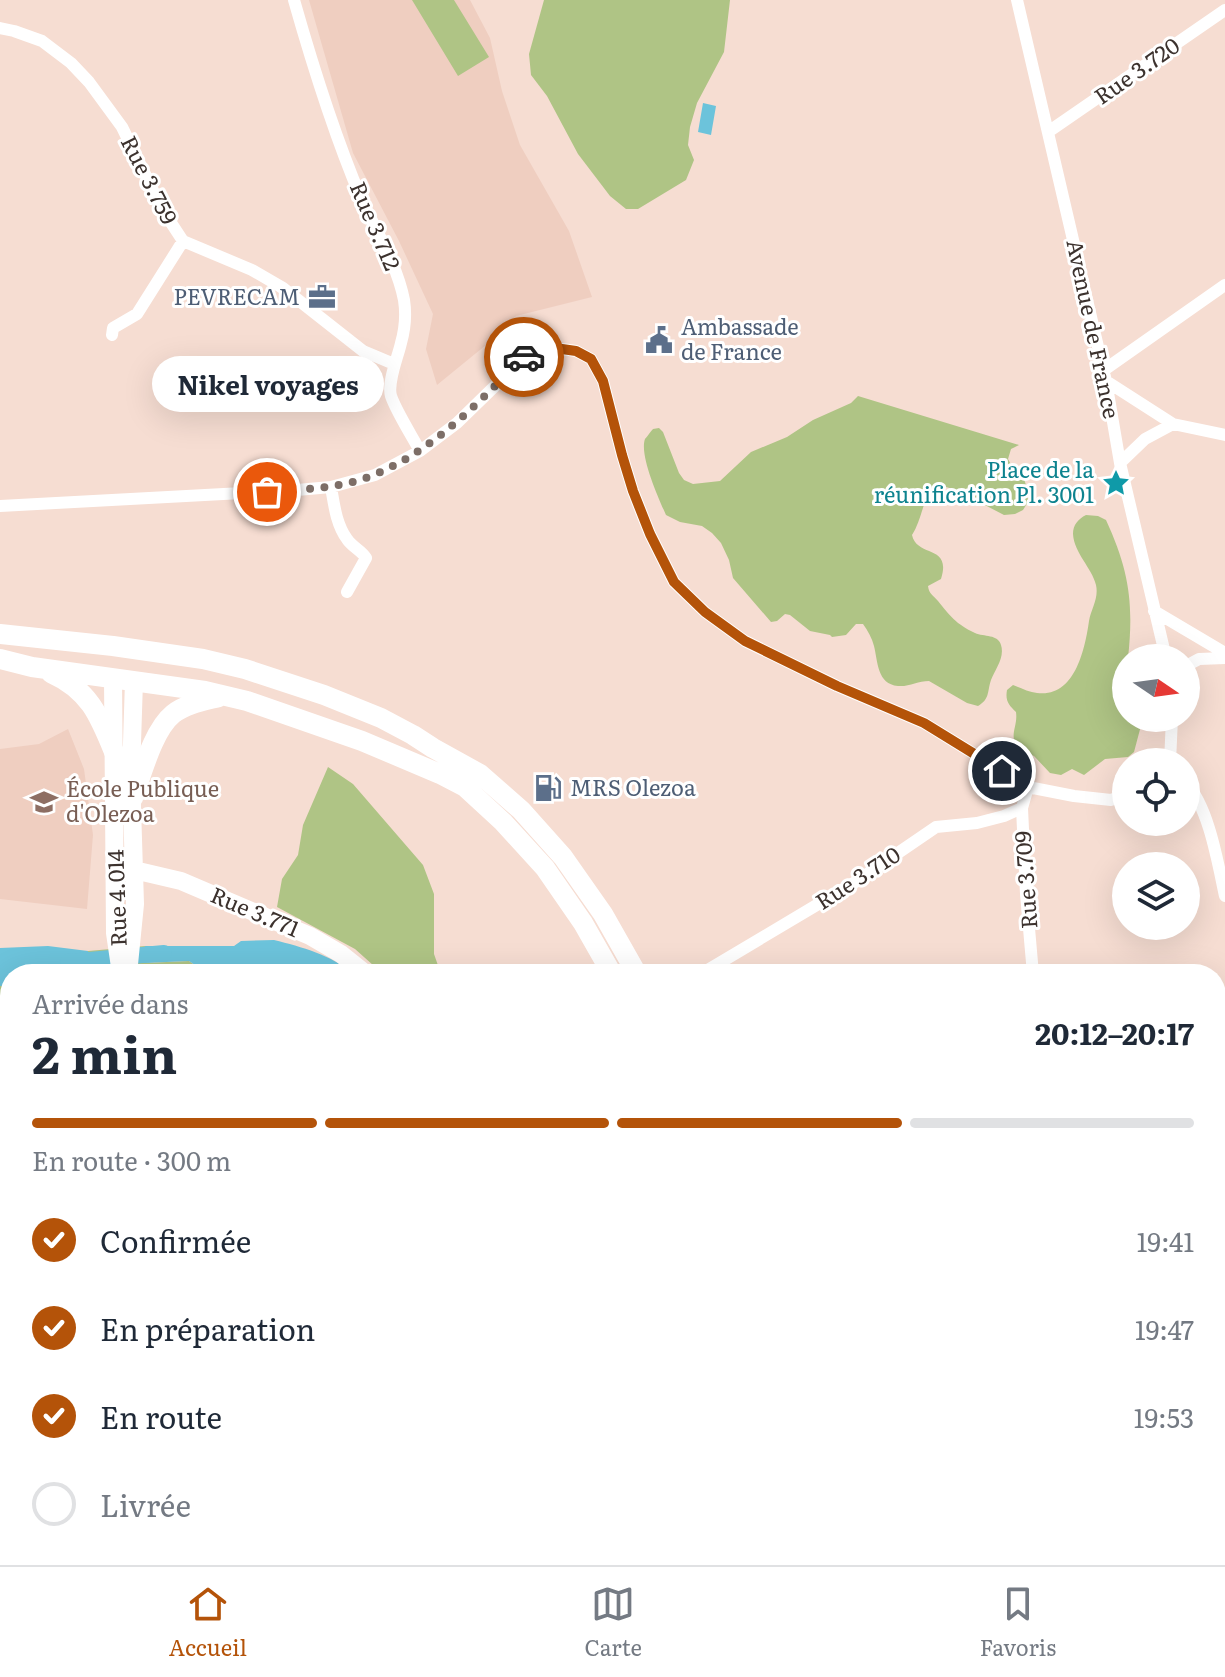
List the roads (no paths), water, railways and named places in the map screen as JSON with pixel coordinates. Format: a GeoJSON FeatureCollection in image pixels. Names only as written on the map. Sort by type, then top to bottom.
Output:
{"type":"FeatureCollection","features":[{"type":"Feature","properties":{"kind":"main road"},"geometry":{"type":"LineString","coordinates":[[0,634],[203,659],[324,695],[381,718],[480,774],[521,810],[571,868],[603,914],[631,964]]}},
{"type":"Feature","properties":{"kind":"main road"},"geometry":{"type":"LineString","coordinates":[[113,646],[124,674]]}},
{"type":"Feature","properties":{"kind":"main road"},"geometry":{"type":"LineString","coordinates":[[0,659],[55,675],[77,688],[97,712],[114,752]]}},
{"type":"Feature","properties":{"kind":"main road"},"geometry":{"type":"LineString","coordinates":[[124,674],[156,665],[205,673],[273,690],[323,707],[381,718]]}},
{"type":"Feature","properties":{"kind":"main road"},"geometry":{"type":"LineString","coordinates":[[32,667],[124,674],[247,701],[362,741],[420,764],[465,787],[503,822],[545,868],[583,923],[606,964]]}},
{"type":"Feature","properties":{"kind":"main road","name":"Rue 4.014"},"geometry":{"type":"LineString","coordinates":[[120,964],[115,933],[114,752],[124,674]]}},
{"type":"Feature","properties":{"kind":"main road","name":"Rue 4.014"},"geometry":{"type":"LineString","coordinates":[[124,674],[133,798],[135,904],[129,964]]}},
{"type":"Feature","properties":{"kind":"main road"},"geometry":{"type":"LineString","coordinates":[[133,798],[156,738],[172,715],[191,703],[224,695]]}},
{"type":"Feature","properties":{"kind":"main road","name":"Rue 3.771"},"geometry":{"type":"LineString","coordinates":[[134,870],[181,881],[286,925],[310,936],[354,964]]}},
{"type":"Feature","properties":{"kind":"street","name":"Rue 3.712"},"geometry":{"type":"LineString","coordinates":[[294,0],[314,70],[342,148],[401,289],[405,321],[390,394],[420,451]]}},
{"type":"Feature","properties":{"kind":"street","name":"Avenue de France"},"geometry":{"type":"LineString","coordinates":[[1017,0],[1105,376],[1120,463],[1162,644]]}},
{"type":"Feature","properties":{"kind":"street","name":"Rue 3.720"},"geometry":{"type":"LineString","coordinates":[[1048,132],[1225,10]]}},
{"type":"Feature","properties":{"kind":"street","name":"Rue 3.759"},"geometry":{"type":"LineString","coordinates":[[0,28],[42,41],[71,63],[89,82],[122,127],[166,216],[183,241],[252,270],[283,288],[363,351],[394,364]]}},
{"type":"Feature","properties":{"kind":"street"},"geometry":{"type":"LineString","coordinates":[[112,335],[113,328],[137,314],[183,241]]}},
{"type":"Feature","properties":{"kind":"street"},"geometry":{"type":"LineString","coordinates":[[1225,285],[1105,376],[1173,424],[1225,435]]}},
{"type":"Feature","properties":{"kind":"street"},"geometry":{"type":"LineString","coordinates":[[0,506],[331,487],[375,475],[420,451],[457,423],[530,352],[548,347],[576,351],[591,359],[603,381],[633,491],[650,534],[674,582],[705,612],[745,641],[837,686],[924,723],[1028,787],[1112,800]]}},
{"type":"Feature","properties":{"kind":"street"},"geometry":{"type":"LineString","coordinates":[[1120,463],[1145,439],[1173,424]]}},
{"type":"Feature","properties":{"kind":"street"},"geometry":{"type":"LineString","coordinates":[[331,487],[341,528],[350,543],[366,558],[347,592]]}},
{"type":"Feature","properties":{"kind":"street"},"geometry":{"type":"LineString","coordinates":[[1154,611],[1225,655]]}},
{"type":"Feature","properties":{"kind":"street"},"geometry":{"type":"LineString","coordinates":[[1200,659],[1225,655]]}},
{"type":"Feature","properties":{"kind":"street","name":"Rue 3.709"},"geometry":{"type":"LineString","coordinates":[[1028,787],[1022,808],[1032,964]]}},
{"type":"Feature","properties":{"kind":"street","name":"Rue 3.710"},"geometry":{"type":"LineString","coordinates":[[718,964],[857,881],[936,827],[977,823],[1022,808]]}},
{"type":"Feature","properties":{"kind":"street"},"geometry":{"type":"LineString","coordinates":[[1200,808],[1211,836],[1225,896]]}},
{"type":"Feature","properties":{"kind":"water"},"geometry":{"type":"Polygon","coordinates":[[[703,103],[716,106],[711,135],[698,132],[703,103]]]}},
{"type":"Feature","properties":{"kind":"water"},"geometry":{"type":"Polygon","coordinates":[[[274,940],[306,949],[339,964],[144,963],[145,946],[234,946],[241,941],[274,940]]]}},
{"type":"Feature","properties":{"kind":"water"},"geometry":{"type":"Polygon","coordinates":[[[48,946],[88,951],[89,964],[0,964],[0,948],[48,946]]]}},
{"type":"Feature","properties":{"kind":"waterway"},"geometry":{"type":"LineString","coordinates":[[68,962],[164,953]]}},
{"type":"Feature","properties":{"kind":"place","name":"PEVRECAM"},"geometry":{"type":"Point","coordinates":[322,297]}},
{"type":"Feature","properties":{"kind":"place","name":"Ambassade de France"},"geometry":{"type":"Point","coordinates":[659,340]}},
{"type":"Feature","properties":{"kind":"place","name":"Place de la réunification Pl. 3001"},"geometry":{"type":"Point","coordinates":[1116,483]}},
{"type":"Feature","properties":{"kind":"place","name":"Nikel voyages"},"geometry":{"type":"Point","coordinates":[267,492]}},
{"type":"Feature","properties":{"kind":"place","name":"MRS Olezoa"},"geometry":{"type":"Point","coordinates":[548,788]}},
{"type":"Feature","properties":{"kind":"place","name":"École Publique d'Olezoa"},"geometry":{"type":"Point","coordinates":[44,802]}}]}
